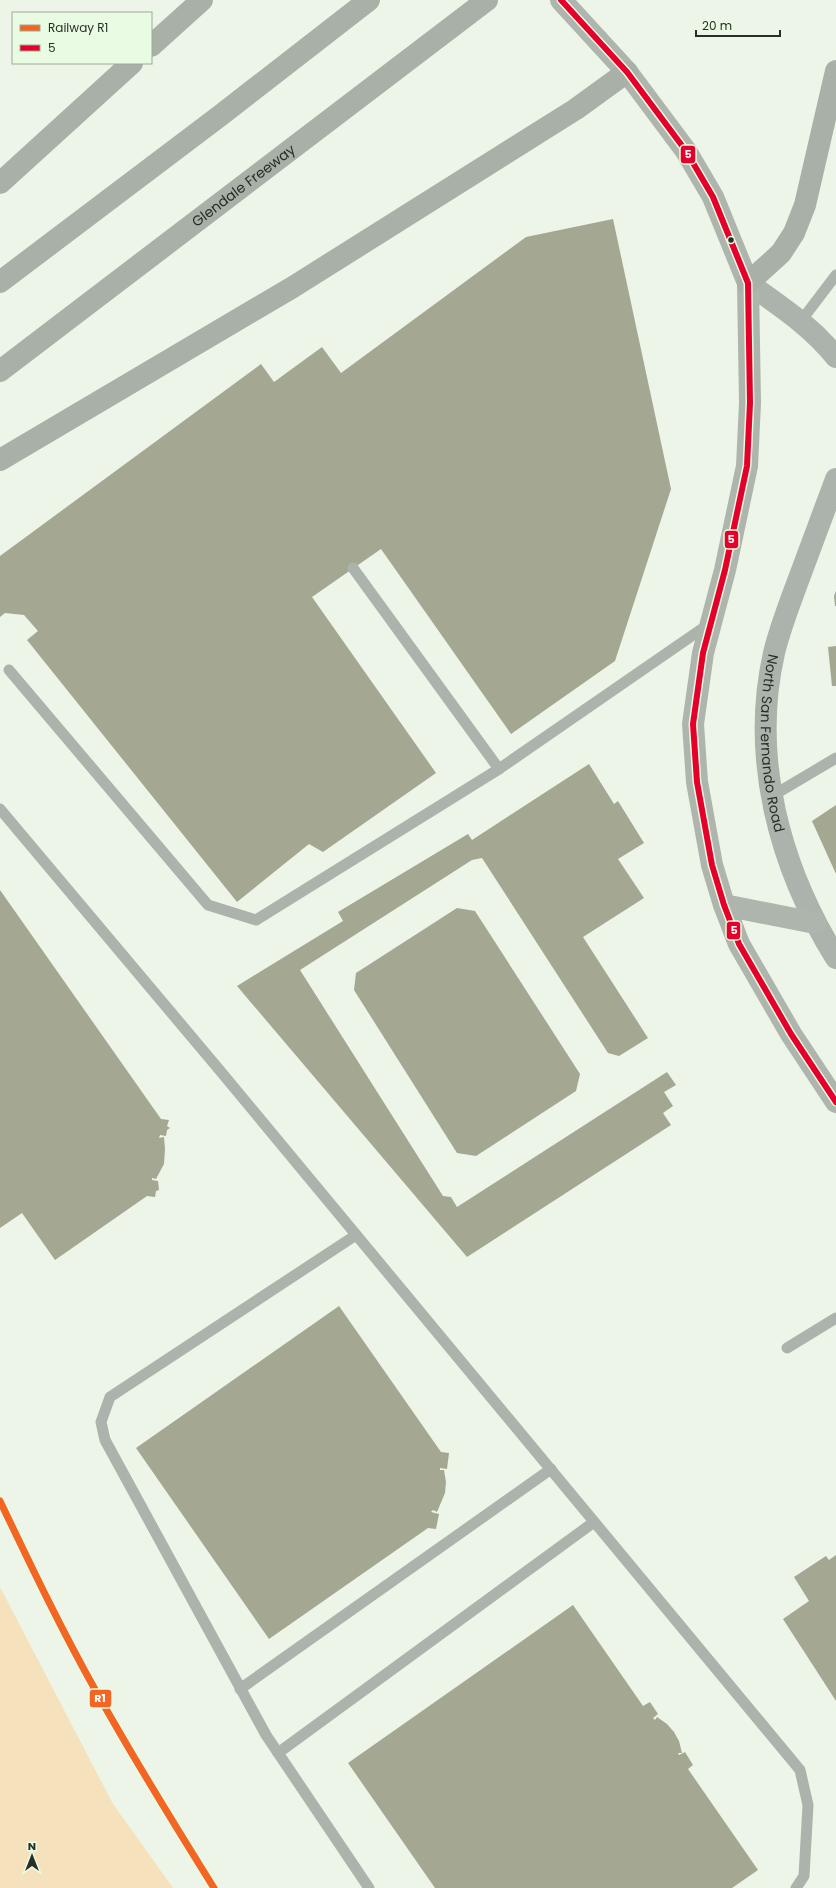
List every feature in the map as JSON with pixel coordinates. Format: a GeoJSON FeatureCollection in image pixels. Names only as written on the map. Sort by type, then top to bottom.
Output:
{"type":"FeatureCollection","features":[{"type":"Feature","properties":{"kind":"highway"},"geometry":{"type":"LineString","coordinates":[[152,45],[202,0]]}},
{"type":"Feature","properties":{"kind":"highway"},"geometry":{"type":"LineString","coordinates":[[0,282],[221,115],[369,0]]}},
{"type":"Feature","properties":{"kind":"highway","name":"Glendale Freeway"},"geometry":{"type":"LineString","coordinates":[[0,371],[486,0]]}},
{"type":"Feature","properties":{"kind":"highway"},"geometry":{"type":"LineString","coordinates":[[0,183],[131,64]]}},
{"type":"Feature","properties":{"kind":"highway"},"geometry":{"type":"LineString","coordinates":[[748,283],[781,253],[794,233],[805,205],[836,71]]}},
{"type":"Feature","properties":{"kind":"highway"},"geometry":{"type":"LineString","coordinates":[[0,460],[293,287],[576,109],[627,72]]}},
{"type":"Feature","properties":{"kind":"main road"},"geometry":{"type":"LineString","coordinates":[[561,0],[627,72],[686,151],[713,197],[748,283],[750,403],[747,466],[725,570],[703,653],[694,724],[697,782],[712,865],[724,905],[742,950],[791,1034],[836,1102]]}},
{"type":"Feature","properties":{"kind":"main road"},"geometry":{"type":"LineString","coordinates":[[724,905],[815,923]]}},
{"type":"Feature","properties":{"kind":"street"},"geometry":{"type":"LineString","coordinates":[[748,283],[801,321],[820,338],[836,357]]}},
{"type":"Feature","properties":{"kind":"street","name":"North San Fernando Road"},"geometry":{"type":"LineString","coordinates":[[836,479],[782,623],[768,680],[765,710],[765,741],[772,796],[781,838],[795,879],[815,923],[836,958]]}},
{"type":"Feature","properties":{"kind":"lane"},"geometry":{"type":"LineString","coordinates":[[801,321],[836,274]]}},
{"type":"Feature","properties":{"kind":"lane"},"geometry":{"type":"LineString","coordinates":[[353,568],[500,769]]}},
{"type":"Feature","properties":{"kind":"lane"},"geometry":{"type":"LineString","coordinates":[[9,670],[208,905],[256,920],[500,769],[711,622]]}},
{"type":"Feature","properties":{"kind":"lane"},"geometry":{"type":"LineString","coordinates":[[772,796],[836,758]]}},
{"type":"Feature","properties":{"kind":"lane"},"geometry":{"type":"LineString","coordinates":[[0,809],[551,1469],[800,1770],[808,1805],[804,1876],[796,1888]]}},
{"type":"Feature","properties":{"kind":"lane"},"geometry":{"type":"LineString","coordinates":[[356,1235],[110,1397],[101,1422],[105,1440],[266,1735],[369,1888]]}},
{"type":"Feature","properties":{"kind":"lane"},"geometry":{"type":"LineString","coordinates":[[787,1348],[836,1318]]}},
{"type":"Feature","properties":{"kind":"lane"},"geometry":{"type":"LineString","coordinates":[[240,1689],[551,1469]]}},
{"type":"Feature","properties":{"kind":"lane"},"geometry":{"type":"LineString","coordinates":[[278,1753],[594,1522]]}},
{"type":"Feature","properties":{"kind":"shaded area"},"geometry":{"type":"Polygon","coordinates":[[[0,1587],[113,1804],[173,1888],[0,1888],[0,1587]]]}},
{"type":"Feature","properties":{"kind":"building"},"geometry":{"type":"Polygon","coordinates":[[[613,219],[671,489],[615,661],[511,734],[381,549],[312,597],[436,773],[323,852],[309,844],[237,902],[27,640],[38,631],[24,615],[5,613],[0,617],[0,556],[261,364],[274,382],[322,347],[341,373],[526,237],[613,219]]]}},
{"type":"Feature","properties":{"kind":"building"},"geometry":{"type":"Polygon","coordinates":[[[836,591],[836,606],[835,606],[834,596],[836,591]]]}},
{"type":"Feature","properties":{"kind":"building"},"geometry":{"type":"Polygon","coordinates":[[[836,646],[836,686],[832,686],[828,647],[836,646]]]}},
{"type":"Feature","properties":{"kind":"building"},"geometry":{"type":"Polygon","coordinates":[[[589,764],[614,804],[618,801],[644,843],[618,859],[644,898],[583,937],[648,1038],[619,1056],[608,1053],[482,858],[472,860],[300,970],[443,1196],[451,1197],[457,1207],[667,1072],[676,1085],[664,1092],[673,1106],[663,1113],[671,1125],[467,1257],[237,986],[343,921],[338,912],[468,834],[472,840],[589,764]]]}},
{"type":"Feature","properties":{"kind":"building"},"geometry":{"type":"Polygon","coordinates":[[[836,805],[836,874],[812,821],[836,805]]]}},
{"type":"Feature","properties":{"kind":"building"},"geometry":{"type":"Polygon","coordinates":[[[0,890],[161,1119],[169,1120],[167,1126],[170,1128],[167,1130],[166,1136],[160,1135],[159,1138],[164,1137],[164,1164],[156,1179],[152,1178],[152,1180],[158,1181],[159,1190],[156,1191],[155,1197],[147,1196],[55,1260],[22,1213],[0,1228],[0,890]]]}},
{"type":"Feature","properties":{"kind":"building"},"geometry":{"type":"Polygon","coordinates":[[[457,908],[475,911],[580,1074],[576,1091],[476,1156],[457,1153],[354,990],[356,973],[457,908]]]}},
{"type":"Feature","properties":{"kind":"building"},"geometry":{"type":"Polygon","coordinates":[[[339,1306],[441,1452],[449,1453],[447,1469],[440,1468],[440,1470],[444,1470],[446,1482],[445,1493],[437,1512],[433,1510],[431,1512],[439,1514],[436,1529],[428,1528],[269,1639],[136,1448],[339,1306]]]}},
{"type":"Feature","properties":{"kind":"building"},"geometry":{"type":"Polygon","coordinates":[[[836,1555],[836,1701],[783,1619],[809,1601],[794,1577],[826,1556],[829,1560],[836,1555]]]}},
{"type":"Feature","properties":{"kind":"building"},"geometry":{"type":"Polygon","coordinates":[[[573,1605],[643,1706],[650,1702],[658,1714],[653,1718],[655,1720],[657,1717],[667,1724],[674,1732],[679,1741],[682,1753],[678,1753],[679,1755],[685,1752],[693,1765],[688,1769],[758,1870],[732,1888],[435,1888],[348,1763],[573,1605]]]}},
{"type":"Feature","properties":{"kind":"rail line","name":"R1"},"geometry":{"type":"LineString","coordinates":[[0,1501],[84,1670],[169,1816],[214,1888]]}},
{"type":"Feature","properties":{"kind":"transit line","name":"5"},"geometry":{"type":"LineString","coordinates":[[561,0],[627,72],[686,151],[713,197],[748,283],[750,403],[747,466],[725,570],[703,653],[693,724],[697,782],[712,865],[724,905],[739,944],[791,1034],[836,1102]]}}]}
